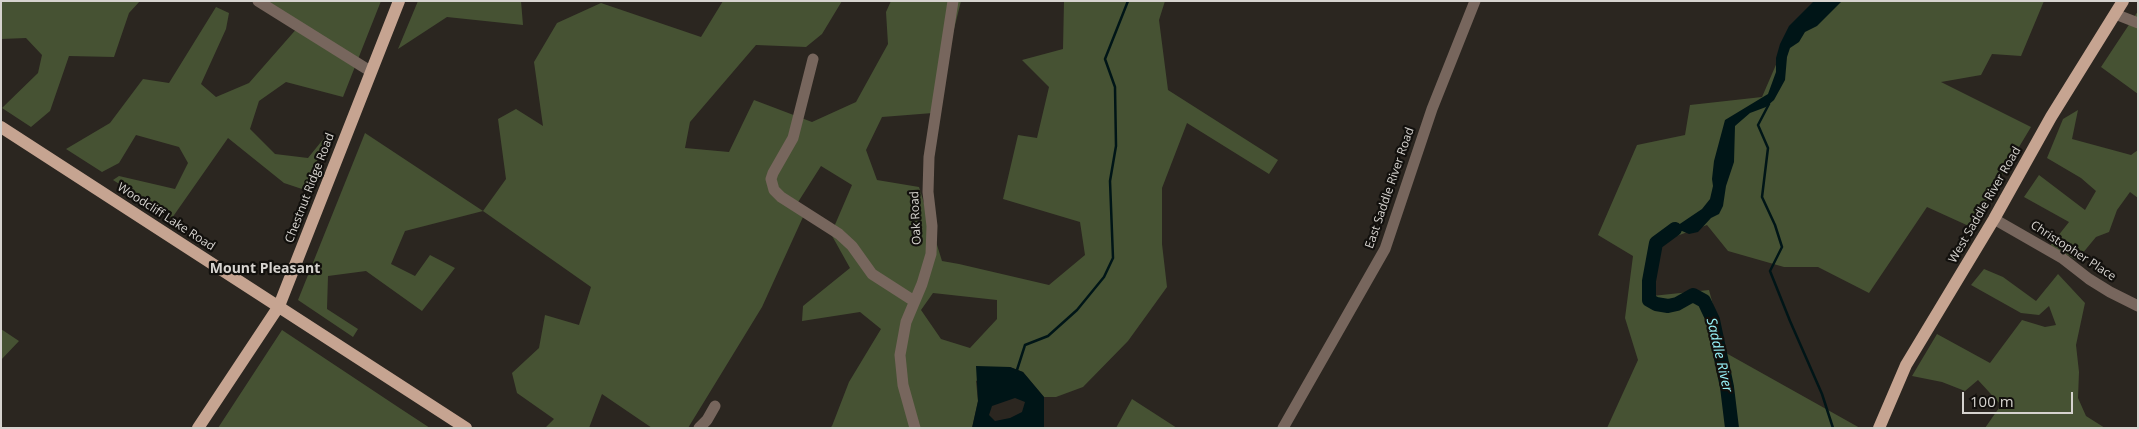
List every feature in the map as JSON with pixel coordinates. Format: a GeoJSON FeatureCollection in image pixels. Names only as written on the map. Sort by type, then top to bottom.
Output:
{"type":"FeatureCollection","features":[{"type":"Feature","properties":{"kind":"main road","name":"Chestnut Ridge Road"},"geometry":{"type":"LineString","coordinates":[[198,428],[278,306],[399,1]]}},
{"type":"Feature","properties":{"kind":"main road","name":"West Saddle River Road"},"geometry":{"type":"LineString","coordinates":[[1879,428],[1906,365],[1994,219],[2051,117],[2123,1]]}},
{"type":"Feature","properties":{"kind":"main road","name":"Woodcliff Lake Road"},"geometry":{"type":"LineString","coordinates":[[1,127],[466,428]]}},
{"type":"Feature","properties":{"kind":"street"},"geometry":{"type":"LineString","coordinates":[[258,1],[370,71]]}},
{"type":"Feature","properties":{"kind":"street","name":"Oak Road"},"geometry":{"type":"LineString","coordinates":[[915,428],[903,385],[900,355],[906,322],[922,284],[931,254],[932,226],[928,192],[929,157],[953,1]]}},
{"type":"Feature","properties":{"kind":"street","name":"East Saddle River Road"},"geometry":{"type":"LineString","coordinates":[[1283,428],[1385,249],[1432,108],[1474,1]]}},
{"type":"Feature","properties":{"kind":"street"},"geometry":{"type":"LineString","coordinates":[[2116,14],[2138,22]]}},
{"type":"Feature","properties":{"kind":"street"},"geometry":{"type":"LineString","coordinates":[[813,59],[793,138],[771,179],[774,190],[777,194],[847,240],[872,274],[914,300]]}},
{"type":"Feature","properties":{"kind":"street","name":"Christopher Place"},"geometry":{"type":"LineString","coordinates":[[1994,219],[2062,258],[2104,288],[2138,306]]}},
{"type":"Feature","properties":{"kind":"street"},"geometry":{"type":"LineString","coordinates":[[699,428],[707,420],[715,406]]}},
{"type":"Feature","properties":{"kind":"green space"},"geometry":{"type":"Polygon","coordinates":[[[1,1],[140,1],[129,13],[114,57],[69,56],[50,111],[31,127],[2,108],[38,73],[42,55],[26,38],[1,39],[1,1]]]}},
{"type":"Feature","properties":{"kind":"green space"},"geometry":{"type":"Polygon","coordinates":[[[261,1],[381,1],[343,97],[286,82],[259,101],[250,129],[275,154],[308,158],[329,132],[305,190],[284,183],[228,138],[172,218],[113,180],[119,176],[175,189],[188,163],[179,147],[136,135],[119,163],[102,172],[66,149],[110,123],[143,79],[169,83],[216,7],[229,13],[226,29],[201,84],[216,97],[249,83],[299,26],[261,1]]]}},
{"type":"Feature","properties":{"kind":"green space"},"geometry":{"type":"Polygon","coordinates":[[[418,1],[521,1],[523,25],[447,17],[398,49],[418,1]]]}},
{"type":"Feature","properties":{"kind":"green space"},"geometry":{"type":"Polygon","coordinates":[[[723,1],[842,1],[822,34],[806,47],[756,45],[690,122],[685,148],[729,152],[754,100],[812,122],[856,102],[888,44],[886,12],[891,1],[961,1],[933,113],[882,117],[866,150],[877,180],[919,187],[942,261],[1049,285],[1085,255],[1080,222],[1003,199],[1018,135],[1037,138],[1049,87],[1022,60],[1063,49],[1064,1],[1165,1],[1159,20],[1168,90],[1278,160],[1269,174],[1187,123],[1162,188],[1162,244],[1167,287],[1128,341],[1083,387],[1056,397],[1044,397],[1023,372],[1010,367],[976,381],[978,401],[972,428],[830,428],[849,382],[881,329],[860,312],[802,321],[803,306],[850,268],[831,234],[852,185],[821,166],[793,210],[803,217],[762,307],[688,428],[652,428],[602,394],[589,428],[545,428],[554,419],[517,393],[512,373],[539,348],[545,315],[579,325],[591,287],[483,211],[506,179],[498,119],[516,109],[543,126],[534,62],[557,23],[601,3],[701,37],[723,1]],[[933,293],[921,310],[941,339],[970,348],[997,319],[997,300],[933,293]]]}},
{"type":"Feature","properties":{"kind":"green space"},"geometry":{"type":"Polygon","coordinates":[[[1822,1],[2044,1],[2021,56],[1992,54],[1981,75],[1941,82],[2031,127],[1971,227],[1927,207],[1869,293],[1818,267],[1784,267],[1728,251],[1707,225],[1660,242],[1652,296],[1709,290],[1726,353],[1860,428],[1607,428],[1638,360],[1625,318],[1633,256],[1598,235],[1637,145],[1685,135],[1690,105],[1762,97],[1785,44],[1822,1]]]}},
{"type":"Feature","properties":{"kind":"green space"},"geometry":{"type":"Polygon","coordinates":[[[2138,11],[2138,94],[2101,67],[2138,11]]]}},
{"type":"Feature","properties":{"kind":"green space"},"geometry":{"type":"Polygon","coordinates":[[[2078,110],[2072,139],[2131,155],[2138,150],[2138,198],[2130,192],[2117,210],[2109,232],[2096,237],[2077,260],[2050,246],[2069,222],[2024,197],[2039,175],[2085,210],[2096,191],[2081,178],[2047,158],[2063,119],[2078,110]]]}},
{"type":"Feature","properties":{"kind":"green space"},"geometry":{"type":"Polygon","coordinates":[[[365,133],[483,211],[405,231],[391,264],[415,276],[430,255],[455,268],[422,311],[366,271],[328,276],[327,309],[358,329],[353,337],[298,300],[365,133]]]}},
{"type":"Feature","properties":{"kind":"green space"},"geometry":{"type":"Polygon","coordinates":[[[1984,269],[2003,277],[2036,301],[2058,274],[2085,303],[2076,345],[2079,372],[2078,398],[2086,416],[2105,428],[1985,428],[2001,405],[1978,380],[1965,391],[1942,382],[1912,376],[1937,334],[1990,363],[2022,320],[2045,327],[2056,325],[2049,306],[2039,315],[2021,313],[1971,285],[1984,269]]]}},
{"type":"Feature","properties":{"kind":"green space"},"geometry":{"type":"Polygon","coordinates":[[[1,329],[19,341],[1,360],[1,329]]]}},
{"type":"Feature","properties":{"kind":"green space"},"geometry":{"type":"Polygon","coordinates":[[[282,330],[401,409],[430,428],[218,428],[282,330]]]}},
{"type":"Feature","properties":{"kind":"green space"},"geometry":{"type":"Polygon","coordinates":[[[1132,399],[1177,428],[1116,428],[1132,399]]]}},
{"type":"Feature","properties":{"kind":"shaded area"},"geometry":{"type":"Polygon","coordinates":[[[1814,1],[1842,1],[1817,26],[1805,32],[1799,42],[1790,48],[1787,57],[1785,80],[1774,100],[1766,107],[1750,113],[1735,126],[1734,162],[1726,186],[1723,206],[1719,214],[1711,218],[1698,232],[1689,234],[1682,231],[1676,232],[1669,236],[1666,243],[1659,238],[1702,209],[1710,199],[1713,186],[1714,161],[1725,120],[1768,94],[1776,72],[1776,58],[1780,44],[1789,26],[1814,1]]]}},
{"type":"Feature","properties":{"kind":"shaded area"},"geometry":{"type":"Polygon","coordinates":[[[976,366],[1010,367],[1023,372],[1044,397],[1044,428],[972,428],[978,401],[976,366]],[[1015,398],[992,406],[989,415],[995,421],[1010,418],[1022,412],[1025,402],[1015,398]]]}},
{"type":"Feature","properties":{"kind":"waterway"},"geometry":{"type":"LineString","coordinates":[[1017,370],[1025,345],[1048,336],[1077,310],[1104,277],[1113,258],[1110,181],[1116,146],[1115,87],[1105,59],[1128,1]]}},
{"type":"Feature","properties":{"kind":"waterway"},"geometry":{"type":"LineString","coordinates":[[1769,104],[1758,125],[1768,148],[1762,197],[1775,225],[1782,247],[1770,271],[1822,394],[1833,428]]}},
{"type":"Feature","properties":{"kind":"waterway","name":"Saddle River"},"geometry":{"type":"LineString","coordinates":[[1675,229],[1656,243],[1649,281],[1649,300],[1656,304],[1668,306],[1677,304],[1693,295],[1704,301],[1713,320],[1727,387],[1732,428]]}},
{"type":"Feature","properties":{"kind":"district","name":"Mount Pleasant"},"geometry":{"type":"Point","coordinates":[265,269]}}]}
